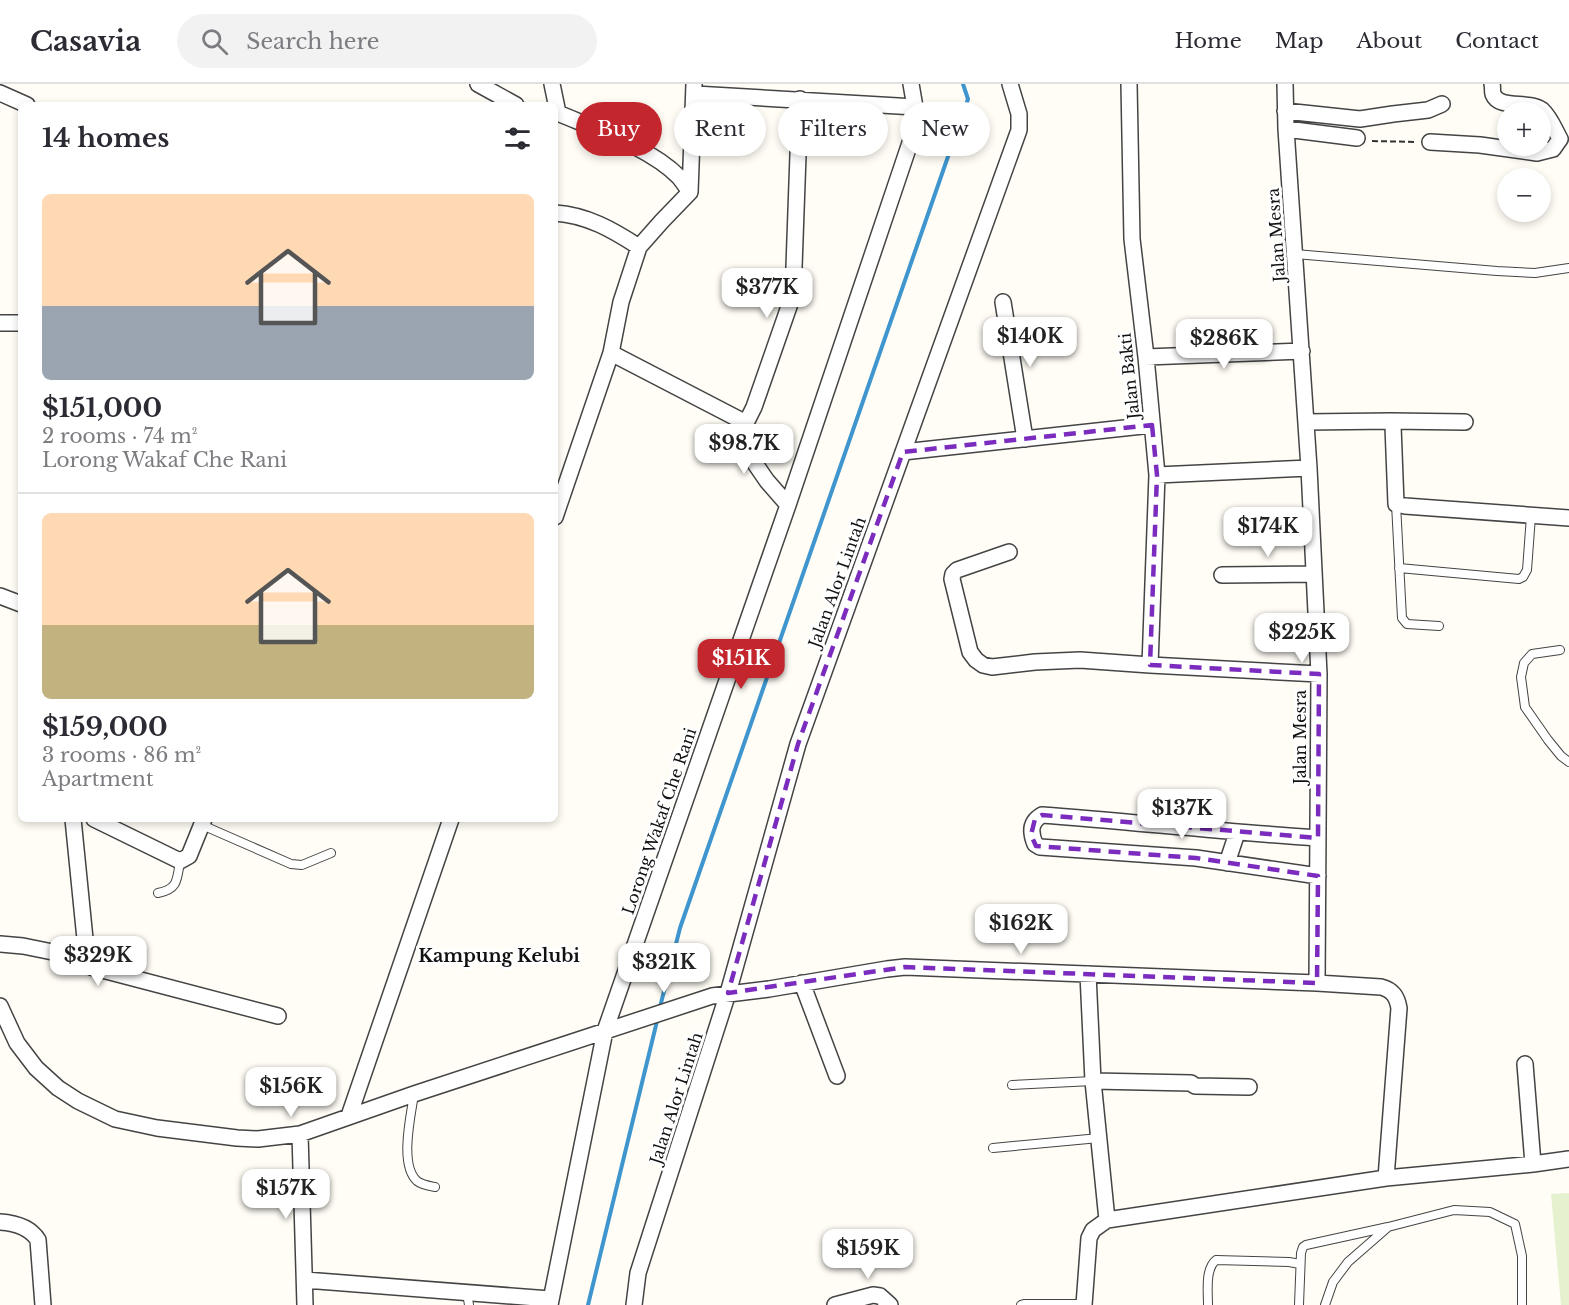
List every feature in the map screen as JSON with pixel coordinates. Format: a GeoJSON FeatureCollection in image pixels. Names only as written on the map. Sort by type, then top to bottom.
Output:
{"type":"FeatureCollection","features":[{"type":"Feature","properties":{"kind":"street"},"geometry":{"type":"LineString","coordinates":[[478,84],[511,102]]}},
{"type":"Feature","properties":{"kind":"street"},"geometry":{"type":"LineString","coordinates":[[552,84],[555,102]]}},
{"type":"Feature","properties":{"kind":"street","name":"Lorong Wakaf Che Rani"},"geometry":{"type":"LineString","coordinates":[[911,84],[914,102]]}},
{"type":"Feature","properties":{"kind":"street","name":"Jalan Alor Lintah"},"geometry":{"type":"LineString","coordinates":[[634,1305],[638,1273],[728,993],[798,744],[1019,130],[1019,114],[1010,84]]}},
{"type":"Feature","properties":{"kind":"street","name":"Jalan Bakti"},"geometry":{"type":"LineString","coordinates":[[1128,84],[1132,240],[1157,476],[1150,666]]}},
{"type":"Feature","properties":{"kind":"street","name":"Jalan Mesra"},"geometry":{"type":"LineString","coordinates":[[1285,84],[1286,129],[1309,468],[1319,674],[1317,983]]}},
{"type":"Feature","properties":{"kind":"street"},"geometry":{"type":"LineString","coordinates":[[1430,142],[1480,145],[1537,153],[1553,149],[1564,139],[1542,110],[1534,105],[1504,103],[1497,100],[1493,94],[1492,84]]}},
{"type":"Feature","properties":{"kind":"street"},"geometry":{"type":"LineString","coordinates":[[558,508],[611,353],[621,302],[639,247],[690,192],[694,89],[900,106]]}},
{"type":"Feature","properties":{"kind":"street"},"geometry":{"type":"LineString","coordinates":[[0,93],[20,102]]}},
{"type":"Feature","properties":{"kind":"street"},"geometry":{"type":"LineString","coordinates":[[788,505],[756,465],[746,423],[754,407],[793,295],[800,99]]}},
{"type":"Feature","properties":{"kind":"street"},"geometry":{"type":"LineString","coordinates":[[1285,111],[1360,119],[1423,111],[1442,104]]}},
{"type":"Feature","properties":{"kind":"street"},"geometry":{"type":"LineString","coordinates":[[558,113],[635,147],[652,157],[678,177],[690,192]]}},
{"type":"Feature","properties":{"kind":"street"},"geometry":{"type":"LineString","coordinates":[[1286,129],[1357,138]]}},
{"type":"Feature","properties":{"kind":"street","name":"Lorong Wakaf Che Rani"},"geometry":{"type":"LineString","coordinates":[[550,1302],[605,1031],[788,505],[906,156]]}},
{"type":"Feature","properties":{"kind":"street"},"geometry":{"type":"LineString","coordinates":[[558,213],[580,217],[611,229],[639,247]]}},
{"type":"Feature","properties":{"kind":"street"},"geometry":{"type":"LineString","coordinates":[[1002,302],[1025,439]]}},
{"type":"Feature","properties":{"kind":"street"},"geometry":{"type":"LineString","coordinates":[[0,323],[18,324]]}},
{"type":"Feature","properties":{"kind":"street"},"geometry":{"type":"LineString","coordinates":[[1146,357],[1302,351]]}},
{"type":"Feature","properties":{"kind":"street"},"geometry":{"type":"LineString","coordinates":[[611,353],[746,423]]}},
{"type":"Feature","properties":{"kind":"street"},"geometry":{"type":"LineString","coordinates":[[1391,421],[1396,504],[1569,519]]}},
{"type":"Feature","properties":{"kind":"street"},"geometry":{"type":"LineString","coordinates":[[1306,422],[1465,422]]}},
{"type":"Feature","properties":{"kind":"street"},"geometry":{"type":"LineString","coordinates":[[903,452],[1152,425]]}},
{"type":"Feature","properties":{"kind":"street"},"geometry":{"type":"LineString","coordinates":[[1157,476],[1309,468]]}},
{"type":"Feature","properties":{"kind":"street"},"geometry":{"type":"LineString","coordinates":[[1009,552],[957,570],[951,579],[970,652],[983,665],[992,667],[1080,660],[1150,666],[1319,674]]}},
{"type":"Feature","properties":{"kind":"street"},"geometry":{"type":"LineString","coordinates":[[1222,575],[1314,574]]}},
{"type":"Feature","properties":{"kind":"street"},"geometry":{"type":"LineString","coordinates":[[0,596],[18,603]]}},
{"type":"Feature","properties":{"kind":"street"},"geometry":{"type":"LineString","coordinates":[[1318,838],[1042,816],[1035,819],[1031,835],[1035,844],[1040,847],[1196,858],[1318,876]]}},
{"type":"Feature","properties":{"kind":"street"},"geometry":{"type":"LineString","coordinates":[[73,822],[87,959],[95,969],[278,1016]]}},
{"type":"Feature","properties":{"kind":"street"},"geometry":{"type":"LineString","coordinates":[[100,822],[180,861],[189,856],[203,822]]}},
{"type":"Feature","properties":{"kind":"street"},"geometry":{"type":"LineString","coordinates":[[349,1116],[450,822]]}},
{"type":"Feature","properties":{"kind":"street"},"geometry":{"type":"LineString","coordinates":[[1227,862],[1237,833]]}},
{"type":"Feature","properties":{"kind":"street"},"geometry":{"type":"LineString","coordinates":[[0,944],[23,946],[87,959]]}},
{"type":"Feature","properties":{"kind":"street"},"geometry":{"type":"LineString","coordinates":[[0,1006],[17,1043],[36,1068],[58,1088],[78,1101],[115,1119],[157,1128],[258,1139],[300,1134],[712,996],[887,969],[905,967],[1317,983],[1388,988],[1398,1002],[1399,1008],[1386,1178]]}},
{"type":"Feature","properties":{"kind":"street"},"geometry":{"type":"LineString","coordinates":[[1088,974],[1093,1081],[1107,1220]]}},
{"type":"Feature","properties":{"kind":"street"},"geometry":{"type":"LineString","coordinates":[[802,983],[837,1076]]}},
{"type":"Feature","properties":{"kind":"street"},"geometry":{"type":"LineString","coordinates":[[1525,1064],[1533,1164]]}},
{"type":"Feature","properties":{"kind":"street"},"geometry":{"type":"LineString","coordinates":[[1093,1081],[1249,1087]]}},
{"type":"Feature","properties":{"kind":"street"},"geometry":{"type":"LineString","coordinates":[[300,1134],[305,1305]]}},
{"type":"Feature","properties":{"kind":"street"},"geometry":{"type":"LineString","coordinates":[[1084,1305],[1089,1238],[1093,1230],[1107,1220],[1386,1178],[1569,1159]]}},
{"type":"Feature","properties":{"kind":"street"},"geometry":{"type":"LineString","coordinates":[[0,1221],[34,1232],[38,1240],[43,1305]]}},
{"type":"Feature","properties":{"kind":"street"},"geometry":{"type":"LineString","coordinates":[[305,1280],[468,1299],[550,1302]]}},
{"type":"Feature","properties":{"kind":"street"},"geometry":{"type":"LineString","coordinates":[[835,1305],[873,1295],[880,1296],[890,1305]]}},
{"type":"Feature","properties":{"kind":"lane"},"geometry":{"type":"LineString","coordinates":[[1295,254],[1534,273],[1569,268]]}},
{"type":"Feature","properties":{"kind":"lane"},"geometry":{"type":"LineString","coordinates":[[1396,504],[1402,618],[1407,624],[1439,626]]}},
{"type":"Feature","properties":{"kind":"lane"},"geometry":{"type":"LineString","coordinates":[[1399,568],[1519,579],[1527,570],[1531,516]]}},
{"type":"Feature","properties":{"kind":"lane"},"geometry":{"type":"LineString","coordinates":[[1560,650],[1532,654],[1524,663],[1521,677],[1525,707],[1548,740],[1569,762]]}},
{"type":"Feature","properties":{"kind":"lane"},"geometry":{"type":"LineString","coordinates":[[203,822],[291,864],[302,865],[331,853]]}},
{"type":"Feature","properties":{"kind":"lane"},"geometry":{"type":"LineString","coordinates":[[158,893],[172,888],[176,883],[180,861]]}},
{"type":"Feature","properties":{"kind":"lane"},"geometry":{"type":"LineString","coordinates":[[1012,1085],[1093,1081]]}},
{"type":"Feature","properties":{"kind":"lane"},"geometry":{"type":"LineString","coordinates":[[414,1094],[409,1125],[409,1169],[417,1181],[435,1187]]}},
{"type":"Feature","properties":{"kind":"lane"},"geometry":{"type":"LineString","coordinates":[[993,1148],[1099,1138]]}},
{"type":"Feature","properties":{"kind":"lane"},"geometry":{"type":"LineString","coordinates":[[1299,1305],[1301,1250],[1306,1245],[1455,1210],[1490,1212],[1515,1224],[1522,1256],[1522,1305]]}},
{"type":"Feature","properties":{"kind":"lane"},"geometry":{"type":"LineString","coordinates":[[1325,1305],[1333,1282],[1348,1262],[1388,1227]]}},
{"type":"Feature","properties":{"kind":"lane"},"geometry":{"type":"LineString","coordinates":[[1208,1305],[1209,1269],[1216,1260],[1300,1264]]}},
{"type":"Feature","properties":{"kind":"lane"},"geometry":{"type":"LineString","coordinates":[[1021,1305],[1084,1305]]}},
{"type":"Feature","properties":{"kind":"path"},"geometry":{"type":"LineString","coordinates":[[1357,138],[1375,142],[1430,142]]}},
{"type":"Feature","properties":{"kind":"highlighted area"},"geometry":{"type":"Polygon","coordinates":[[[1152,425],[1157,475],[1150,665],[1319,674],[1318,838],[1042,815],[1035,819],[1031,835],[1036,846],[1196,858],[1318,876],[1317,983],[905,967],[728,993],[798,744],[903,452],[1152,425]]]}},
{"type":"Feature","properties":{"kind":"green space"},"geometry":{"type":"Polygon","coordinates":[[[1569,1193],[1569,1305],[1561,1305],[1551,1194],[1569,1193]]]}},
{"type":"Feature","properties":{"kind":"waterway"},"geometry":{"type":"LineString","coordinates":[[660,1007],[680,928],[968,99],[963,84]]}},
{"type":"Feature","properties":{"kind":"waterway"},"geometry":{"type":"LineString","coordinates":[[588,1305],[658,1017]]}},
{"type":"Feature","properties":{"kind":"district","name":"Kampung Kelubi"},"geometry":{"type":"Point","coordinates":[499,956]}}]}
